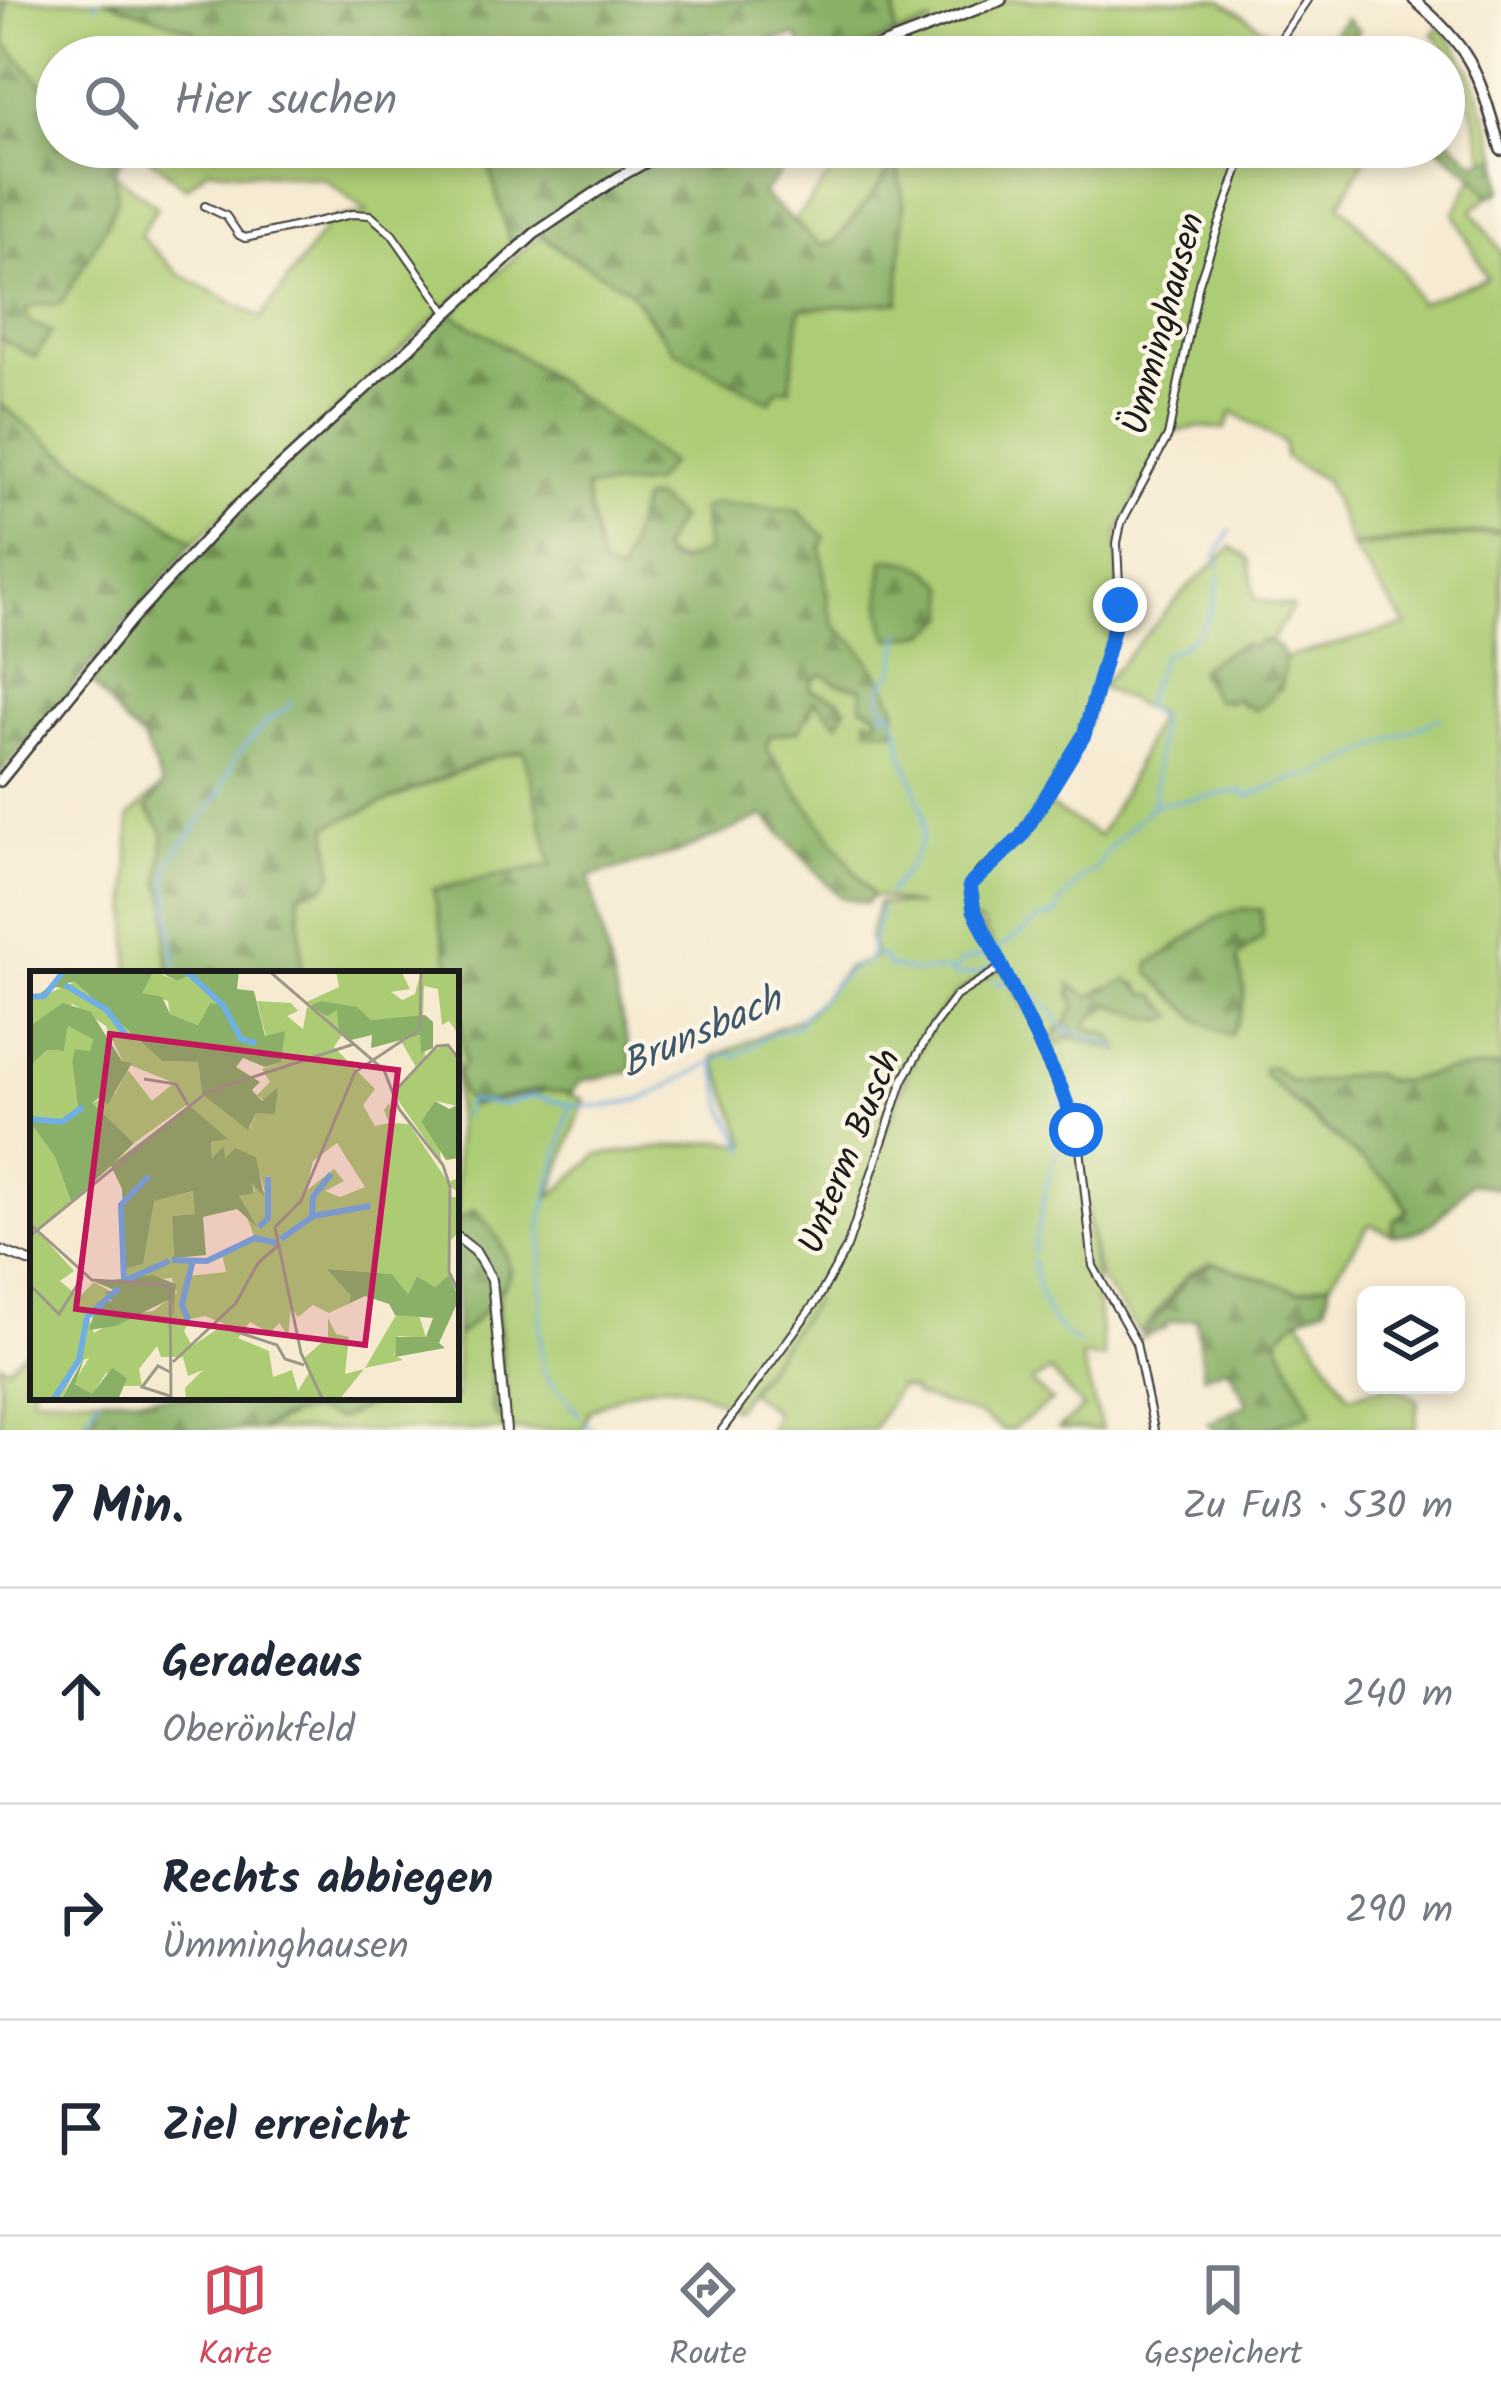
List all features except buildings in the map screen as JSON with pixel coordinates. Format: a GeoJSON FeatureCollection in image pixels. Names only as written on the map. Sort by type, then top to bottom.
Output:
{"type":"FeatureCollection","features":[{"type":"Feature","properties":{"kind":"main road"},"geometry":{"type":"LineString","coordinates":[[900,36],[1001,0]]}},
{"type":"Feature","properties":{"kind":"main road"},"geometry":{"type":"LineString","coordinates":[[1414,0],[1455,36]]}},
{"type":"Feature","properties":{"kind":"main road"},"geometry":{"type":"LineString","coordinates":[[1465,50],[1484,86],[1501,150]]}},
{"type":"Feature","properties":{"kind":"main road"},"geometry":{"type":"LineString","coordinates":[[0,781],[131,620],[232,511],[534,234],[636,168]]}},
{"type":"Feature","properties":{"kind":"street"},"geometry":{"type":"LineString","coordinates":[[1283,36],[1307,0]]}},
{"type":"Feature","properties":{"kind":"street"},"geometry":{"type":"LineString","coordinates":[[1491,116],[1501,108]]}},
{"type":"Feature","properties":{"kind":"street","name":"Ümminghausen"},"geometry":{"type":"LineString","coordinates":[[1002,967],[974,910],[972,879],[1021,837],[1084,735],[1120,605],[1120,523],[1168,436],[1199,283],[1239,168]]}},
{"type":"Feature","properties":{"kind":"street"},"geometry":{"type":"LineString","coordinates":[[205,206],[226,216],[245,238],[352,214],[370,215],[392,234],[446,311]]}},
{"type":"Feature","properties":{"kind":"street"},"geometry":{"type":"LineString","coordinates":[[1002,967],[1071,1112],[1080,1148],[1093,1266],[1136,1343],[1154,1430]]}},
{"type":"Feature","properties":{"kind":"street","name":"Unterm Busch"},"geometry":{"type":"LineString","coordinates":[[727,1428],[818,1299],[847,1247],[902,1080],[933,1027],[956,997],[1002,967]]}},
{"type":"Feature","properties":{"kind":"street"},"geometry":{"type":"LineString","coordinates":[[459,1239],[475,1252],[492,1280],[506,1430]]}},
{"type":"Feature","properties":{"kind":"street"},"geometry":{"type":"LineString","coordinates":[[0,1250],[30,1262]]}},
{"type":"Feature","properties":{"kind":"green space"},"geometry":{"type":"Polygon","coordinates":[[[0,0],[6,0],[5,44],[36,77],[36,168],[117,168],[117,199],[61,304],[40,304],[24,311],[31,323],[52,332],[35,357],[0,338],[0,0]]]}},
{"type":"Feature","properties":{"kind":"green space"},"geometry":{"type":"Polygon","coordinates":[[[6,0],[106,0],[198,36],[36,36],[36,77],[5,44],[6,0]]]}},
{"type":"Feature","properties":{"kind":"green space"},"geometry":{"type":"Polygon","coordinates":[[[106,0],[895,0],[895,34],[890,36],[723,36],[721,32],[699,36],[199,36],[106,0]]]}},
{"type":"Feature","properties":{"kind":"green space"},"geometry":{"type":"Polygon","coordinates":[[[895,0],[1221,0],[1275,36],[901,36],[933,22],[895,34],[895,0]]]}},
{"type":"Feature","properties":{"kind":"green space"},"geometry":{"type":"Polygon","coordinates":[[[1345,18],[1359,31],[1356,36],[1331,36],[1345,18]]]}},
{"type":"Feature","properties":{"kind":"green space"},"geometry":{"type":"Polygon","coordinates":[[[1465,63],[1499,157],[1486,161],[1465,90],[1465,63]]]}},
{"type":"Feature","properties":{"kind":"green space"},"geometry":{"type":"Polygon","coordinates":[[[1465,154],[1474,162],[1499,157],[1501,191],[1489,196],[1464,168],[1465,154]]]}},
{"type":"Feature","properties":{"kind":"green space"},"geometry":{"type":"Polygon","coordinates":[[[162,168],[490,168],[511,247],[194,542],[0,404],[0,338],[7,343],[31,323],[24,311],[65,280],[92,248],[116,202],[114,173],[157,207],[140,236],[178,273],[261,318],[331,220],[367,212],[325,179],[208,169],[186,188],[162,168]]]}},
{"type":"Feature","properties":{"kind":"green space"},"geometry":{"type":"Polygon","coordinates":[[[490,168],[784,168],[762,194],[820,245],[834,243],[892,168],[897,168],[904,203],[899,302],[800,309],[790,388],[777,390],[770,402],[674,350],[629,290],[565,253],[533,228],[511,247],[490,168]]]}},
{"type":"Feature","properties":{"kind":"green space"},"geometry":{"type":"Polygon","coordinates":[[[836,168],[894,168],[834,243],[819,245],[794,221],[836,168]]]}},
{"type":"Feature","properties":{"kind":"green space"},"geometry":{"type":"Polygon","coordinates":[[[898,168],[1360,168],[1340,204],[1402,271],[1419,303],[1487,278],[1454,213],[1474,176],[1489,196],[1472,210],[1501,252],[1501,530],[1351,545],[1325,480],[1285,458],[1284,443],[1233,412],[1225,429],[1199,427],[1169,433],[1117,536],[1121,593],[1088,723],[1043,802],[1099,836],[1158,714],[1100,687],[1183,592],[1232,547],[1249,559],[1255,599],[1293,607],[1271,641],[1216,658],[1226,702],[1236,699],[1245,707],[1281,688],[1285,658],[1406,625],[1352,548],[1501,532],[1501,1066],[1403,1081],[1386,1081],[1375,1074],[1305,1084],[1265,1076],[1389,1180],[1408,1210],[1394,1221],[1392,1234],[1370,1224],[1330,1282],[1299,1291],[1211,1262],[1188,1274],[1140,1333],[1099,1278],[1085,1198],[1104,1358],[1081,1356],[1102,1430],[1059,1428],[1083,1408],[1050,1371],[1031,1383],[1052,1401],[1011,1430],[899,1386],[873,1430],[769,1430],[776,1413],[749,1392],[815,1299],[734,1409],[695,1390],[661,1385],[628,1393],[589,1411],[583,1430],[509,1430],[498,1312],[500,1291],[511,1272],[498,1239],[475,1210],[459,1219],[459,1079],[461,1092],[486,1103],[557,1089],[584,1100],[550,1198],[597,1155],[722,1141],[747,1145],[714,1057],[808,1014],[847,968],[877,957],[869,939],[878,903],[920,906],[873,896],[766,749],[770,736],[809,717],[814,700],[837,721],[840,700],[811,691],[812,680],[823,674],[863,688],[878,713],[878,721],[869,728],[894,730],[896,709],[885,683],[856,644],[836,627],[829,610],[821,547],[797,510],[715,503],[706,532],[707,551],[678,560],[660,551],[679,518],[655,498],[642,500],[620,576],[601,567],[585,488],[651,484],[670,463],[512,350],[451,314],[540,235],[629,290],[658,331],[777,390],[790,388],[799,309],[899,301],[904,203],[898,168]],[[1261,910],[1231,912],[1207,924],[1150,963],[1150,973],[1199,1020],[1237,957],[1263,937],[1261,910]],[[964,919],[980,928],[999,966],[957,993],[926,1031],[896,1088],[877,1148],[918,1051],[960,994],[1002,967],[1028,1014],[982,923],[964,919]],[[1137,983],[1103,988],[1090,997],[1070,993],[1075,1005],[1068,1021],[1057,1030],[1064,1039],[1119,1049],[1110,1035],[1085,1027],[1111,1005],[1165,1021],[1137,983]]]}},
{"type":"Feature","properties":{"kind":"green space"},"geometry":{"type":"Polygon","coordinates":[[[451,314],[512,350],[670,463],[652,484],[585,488],[601,567],[620,575],[642,500],[654,498],[679,518],[660,551],[669,561],[681,562],[707,551],[702,509],[715,503],[797,510],[825,537],[821,547],[829,610],[836,627],[856,644],[885,683],[896,709],[894,731],[869,728],[867,719],[877,721],[878,713],[861,706],[862,688],[836,683],[823,674],[812,680],[811,690],[840,700],[846,708],[838,723],[814,700],[800,730],[770,736],[766,748],[873,896],[866,903],[840,897],[764,816],[679,852],[589,877],[634,1070],[581,1081],[572,1093],[536,1090],[470,1106],[459,1079],[465,1062],[459,971],[450,971],[433,889],[552,865],[524,751],[489,758],[328,826],[333,876],[323,887],[299,892],[302,971],[170,971],[168,905],[160,883],[164,833],[147,808],[162,785],[143,740],[89,678],[262,488],[451,314]]]}},
{"type":"Feature","properties":{"kind":"green space"},"geometry":{"type":"Polygon","coordinates":[[[0,404],[194,542],[0,773],[0,404]]]}},
{"type":"Feature","properties":{"kind":"green space"},"geometry":{"type":"Polygon","coordinates":[[[884,559],[918,565],[947,587],[948,617],[926,634],[889,639],[881,599],[884,559]]]}},
{"type":"Feature","properties":{"kind":"green space"},"geometry":{"type":"Polygon","coordinates":[[[1259,641],[1281,650],[1284,660],[1273,695],[1254,710],[1236,699],[1216,701],[1199,671],[1242,644],[1256,647],[1259,641]]]}},
{"type":"Feature","properties":{"kind":"green space"},"geometry":{"type":"Polygon","coordinates":[[[509,751],[524,751],[553,865],[522,873],[442,919],[451,971],[302,971],[299,892],[323,887],[327,826],[509,751]]]}},
{"type":"Feature","properties":{"kind":"green space"},"geometry":{"type":"Polygon","coordinates":[[[163,785],[160,883],[168,905],[170,971],[129,971],[129,817],[163,785]]]}},
{"type":"Feature","properties":{"kind":"green space"},"geometry":{"type":"Polygon","coordinates":[[[1244,909],[1261,910],[1263,937],[1239,956],[1243,1002],[1230,1036],[1199,1020],[1149,973],[1150,963],[1218,918],[1244,909]]]}},
{"type":"Feature","properties":{"kind":"green space"},"geometry":{"type":"Polygon","coordinates":[[[1128,979],[1147,995],[1155,994],[1175,1016],[1151,1018],[1111,1005],[1086,1027],[1110,1035],[1120,1050],[1071,1037],[1056,1045],[1051,1039],[1075,1005],[1070,984],[1090,997],[1128,979]]]}},
{"type":"Feature","properties":{"kind":"green space"},"geometry":{"type":"Polygon","coordinates":[[[459,1012],[466,1062],[459,1071],[459,1012]]]}},
{"type":"Feature","properties":{"kind":"green space"},"geometry":{"type":"Polygon","coordinates":[[[1271,1066],[1305,1084],[1357,1074],[1403,1081],[1501,1066],[1501,1189],[1470,1183],[1427,1227],[1392,1234],[1394,1221],[1408,1210],[1399,1192],[1265,1076],[1263,1068],[1271,1066]]]}},
{"type":"Feature","properties":{"kind":"green space"},"geometry":{"type":"Polygon","coordinates":[[[475,1210],[499,1240],[508,1263],[509,1274],[495,1293],[506,1418],[499,1420],[493,1410],[489,1307],[459,1334],[459,1219],[475,1210]]]}},
{"type":"Feature","properties":{"kind":"green space"},"geometry":{"type":"Polygon","coordinates":[[[1215,1263],[1298,1291],[1330,1282],[1326,1306],[1299,1317],[1277,1338],[1312,1413],[1264,1430],[1213,1430],[1208,1423],[1248,1404],[1228,1367],[1203,1376],[1196,1318],[1166,1323],[1166,1328],[1142,1337],[1189,1276],[1215,1263]]]}},
{"type":"Feature","properties":{"kind":"green space"},"geometry":{"type":"Polygon","coordinates":[[[489,1306],[493,1410],[504,1419],[505,1430],[258,1430],[302,1411],[338,1419],[382,1400],[459,1400],[459,1334],[489,1306]]]}},
{"type":"Feature","properties":{"kind":"green space"},"geometry":{"type":"Polygon","coordinates":[[[1299,1317],[1349,1396],[1408,1394],[1418,1400],[1415,1430],[1264,1430],[1312,1413],[1277,1338],[1299,1317]]]}},
{"type":"Feature","properties":{"kind":"green space"},"geometry":{"type":"Polygon","coordinates":[[[30,1346],[30,1400],[97,1400],[97,1414],[83,1430],[0,1430],[0,1363],[8,1367],[30,1346]]]}},
{"type":"Feature","properties":{"kind":"green space"},"geometry":{"type":"Polygon","coordinates":[[[97,1400],[382,1400],[338,1419],[310,1410],[258,1430],[83,1430],[96,1414],[97,1400]]]}},
{"type":"Feature","properties":{"kind":"waterway"},"geometry":{"type":"LineString","coordinates":[[95,6],[97,0]]}},
{"type":"Feature","properties":{"kind":"waterway"},"geometry":{"type":"LineString","coordinates":[[1219,567],[1216,556],[1231,530]]}},
{"type":"Feature","properties":{"kind":"waterway"},"geometry":{"type":"LineString","coordinates":[[998,949],[1042,918],[1057,915],[1059,905],[1082,878],[1096,870],[1108,849],[1154,804],[1159,718],[1143,707],[1163,654],[1187,642],[1204,624],[1220,576]]}},
{"type":"Feature","properties":{"kind":"waterway"},"geometry":{"type":"LineString","coordinates":[[888,894],[920,846],[924,820],[896,723],[890,709],[884,714],[880,690],[895,668],[901,632]]}},
{"type":"Feature","properties":{"kind":"waterway"},"geometry":{"type":"LineString","coordinates":[[176,971],[169,863],[217,798],[235,758],[291,701]]}},
{"type":"Feature","properties":{"kind":"waterway"},"geometry":{"type":"LineString","coordinates":[[1155,804],[1241,791],[1248,797],[1297,777],[1313,776],[1441,717]]}},
{"type":"Feature","properties":{"kind":"waterway"},"geometry":{"type":"LineString","coordinates":[[870,952],[881,907]]}},
{"type":"Feature","properties":{"kind":"waterway"},"geometry":{"type":"LineString","coordinates":[[951,970],[991,953]]}},
{"type":"Feature","properties":{"kind":"waterway","name":"Brunsbach"},"geometry":{"type":"LineString","coordinates":[[462,1117],[468,1101],[503,1105],[533,1096],[575,1106],[608,1106],[643,1099],[730,1053],[736,1056],[767,1036],[800,1024],[800,1017],[840,978],[871,955],[884,956],[888,966],[950,970],[953,976],[984,972],[990,963]]}},
{"type":"Feature","properties":{"kind":"waterway"},"geometry":{"type":"LineString","coordinates":[[1002,957],[1066,1032],[1075,1031],[1117,1048]]}},
{"type":"Feature","properties":{"kind":"waterway"},"geometry":{"type":"LineString","coordinates":[[993,980],[1007,986]]}},
{"type":"Feature","properties":{"kind":"waterway"},"geometry":{"type":"LineString","coordinates":[[715,1066],[726,1112],[747,1151]]}},
{"type":"Feature","properties":{"kind":"waterway"},"geometry":{"type":"LineString","coordinates":[[1046,1188],[1061,1129],[1069,1121],[1062,1101]]}},
{"type":"Feature","properties":{"kind":"waterway"},"geometry":{"type":"LineString","coordinates":[[570,1105],[542,1220],[540,1334],[543,1372],[579,1415]]}},
{"type":"Feature","properties":{"kind":"waterway"},"geometry":{"type":"LineString","coordinates":[[1033,1252],[1045,1193]]}},
{"type":"Feature","properties":{"kind":"waterway"},"geometry":{"type":"LineString","coordinates":[[1032,1259],[1050,1317],[1078,1344]]}},
{"type":"Feature","properties":{"kind":"waterway"},"geometry":{"type":"LineString","coordinates":[[80,1430],[97,1400]]}},
{"type":"Feature","properties":{"kind":"waterway"},"geometry":{"type":"LineString","coordinates":[[585,1423],[593,1430]]}},
{"type":"Feature","properties":{"kind":"route"},"geometry":{"type":"LineString","coordinates":[[1076,1130],[1061,1088],[974,910],[970,885],[1021,837],[1084,735],[1120,605]]}}]}
